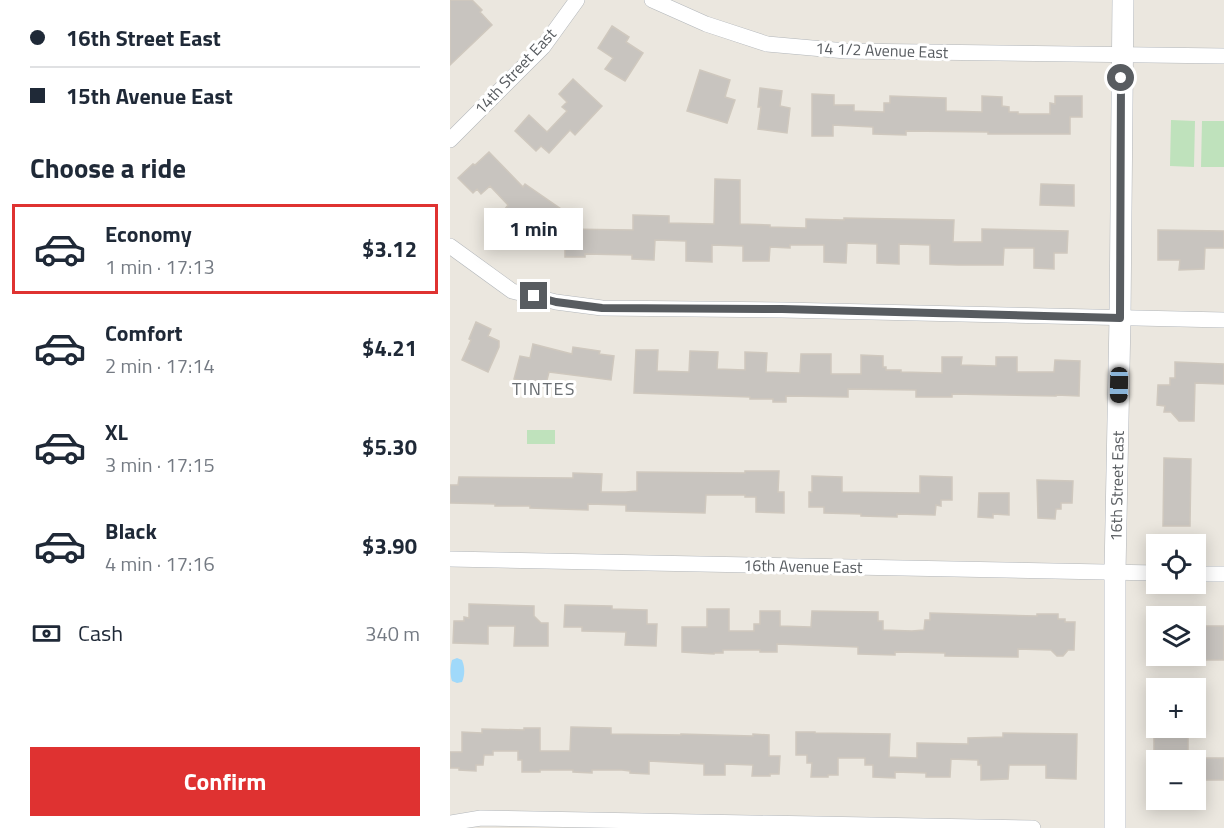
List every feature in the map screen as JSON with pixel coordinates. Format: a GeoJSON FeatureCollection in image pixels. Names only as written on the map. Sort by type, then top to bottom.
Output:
{"type":"FeatureCollection","features":[{"type":"Feature","properties":{"kind":"street","name":"14th Street East"},"geometry":{"type":"LineString","coordinates":[[450,140],[543,46],[577,0]]}},
{"type":"Feature","properties":{"kind":"street","name":"14 1/2 Avenue East"},"geometry":{"type":"LineString","coordinates":[[652,0],[706,24],[767,44],[846,51],[1224,56]]}},
{"type":"Feature","properties":{"kind":"street","name":"16th Street East"},"geometry":{"type":"LineString","coordinates":[[1115,828],[1115,572],[1123,0]]}},
{"type":"Feature","properties":{"kind":"street"},"geometry":{"type":"LineString","coordinates":[[450,246],[512,291],[556,302],[602,308],[782,309],[1224,320]]}},
{"type":"Feature","properties":{"kind":"street","name":"16th Avenue East"},"geometry":{"type":"LineString","coordinates":[[450,559],[1146,573]]}},
{"type":"Feature","properties":{"kind":"street"},"geometry":{"type":"LineString","coordinates":[[1206,574],[1224,574]]}},
{"type":"Feature","properties":{"kind":"street"},"geometry":{"type":"LineString","coordinates":[[450,824],[481,818],[1033,828]]}},
{"type":"Feature","properties":{"kind":"green space"},"geometry":{"type":"Polygon","coordinates":[[[1171,120],[1195,121],[1194,167],[1170,166],[1171,120]]]}},
{"type":"Feature","properties":{"kind":"green space"},"geometry":{"type":"Polygon","coordinates":[[[1202,121],[1224,121],[1224,167],[1201,167],[1202,121]]]}},
{"type":"Feature","properties":{"kind":"green space"},"geometry":{"type":"Polygon","coordinates":[[[527,430],[555,430],[555,444],[527,444],[527,430]]]}},
{"type":"Feature","properties":{"kind":"water"},"geometry":{"type":"Polygon","coordinates":[[[457,658],[462,660],[464,665],[464,677],[462,682],[457,683],[452,681],[450,671],[452,660],[457,658]]]}},
{"type":"Feature","properties":{"kind":"building"},"geometry":{"type":"Polygon","coordinates":[[[450,0],[472,0],[492,25],[450,65],[450,0]]]}},
{"type":"Feature","properties":{"kind":"building"},"geometry":{"type":"Polygon","coordinates":[[[612,26],[629,37],[626,42],[643,53],[625,81],[605,69],[613,58],[598,48],[612,26]]]}},
{"type":"Feature","properties":{"kind":"building"},"geometry":{"type":"Polygon","coordinates":[[[700,70],[730,80],[725,97],[735,100],[727,123],[687,111],[700,70]]]}},
{"type":"Feature","properties":{"kind":"building"},"geometry":{"type":"Polygon","coordinates":[[[573,79],[602,106],[575,135],[570,130],[549,153],[541,146],[536,151],[515,131],[529,115],[547,132],[567,111],[562,107],[567,102],[559,94],[573,79]]]}},
{"type":"Feature","properties":{"kind":"building"},"geometry":{"type":"Polygon","coordinates":[[[760,88],[782,91],[780,106],[790,108],[787,133],[758,129],[761,107],[758,107],[760,88]]]}},
{"type":"Feature","properties":{"kind":"building"},"geometry":{"type":"Polygon","coordinates":[[[812,94],[834,95],[834,105],[854,105],[854,111],[884,112],[884,103],[890,103],[890,96],[946,98],[946,111],[982,112],[982,96],[1002,97],[1002,106],[1009,107],[1009,112],[1018,112],[1018,114],[1050,114],[1050,103],[1055,104],[1055,96],[1082,96],[1082,117],[1070,117],[1070,134],[906,131],[906,135],[873,134],[873,127],[833,125],[833,136],[812,136],[812,94]]]}},
{"type":"Feature","properties":{"kind":"building"},"geometry":{"type":"Polygon","coordinates":[[[489,152],[523,187],[525,184],[561,209],[545,231],[536,226],[525,241],[496,221],[508,205],[490,186],[481,194],[477,189],[473,193],[458,178],[489,152]]]}},
{"type":"Feature","properties":{"kind":"building"},"geometry":{"type":"Polygon","coordinates":[[[715,179],[740,180],[740,224],[806,228],[806,219],[954,220],[953,242],[982,242],[982,229],[1068,231],[1067,253],[1054,253],[1054,269],[1034,268],[1034,248],[1004,248],[1003,265],[958,265],[930,264],[930,245],[899,244],[899,264],[877,263],[877,244],[847,243],[846,263],[824,262],[824,245],[770,247],[769,261],[743,261],[743,246],[712,245],[712,262],[686,261],[686,241],[655,240],[654,260],[632,259],[632,255],[585,254],[585,257],[565,257],[565,229],[633,230],[633,215],[669,216],[669,223],[714,224],[715,179]]]}},
{"type":"Feature","properties":{"kind":"building"},"geometry":{"type":"Polygon","coordinates":[[[1041,184],[1074,185],[1074,206],[1040,205],[1041,184]]]}},
{"type":"Feature","properties":{"kind":"building"},"geometry":{"type":"Polygon","coordinates":[[[1158,230],[1224,231],[1224,248],[1205,248],[1204,269],[1179,270],[1180,260],[1158,260],[1158,230]]]}},
{"type":"Feature","properties":{"kind":"building"},"geometry":{"type":"Polygon","coordinates":[[[476,322],[491,329],[488,336],[499,341],[499,347],[488,372],[462,360],[476,322]]]}},
{"type":"Feature","properties":{"kind":"building"},"geometry":{"type":"Polygon","coordinates":[[[533,344],[572,354],[573,347],[600,351],[599,354],[614,356],[611,380],[549,372],[545,388],[514,379],[520,356],[530,358],[533,344]]]}},
{"type":"Feature","properties":{"kind":"building"},"geometry":{"type":"Polygon","coordinates":[[[636,350],[658,350],[657,371],[689,372],[690,351],[718,352],[717,369],[745,370],[745,352],[767,353],[766,372],[800,373],[801,354],[831,354],[831,374],[861,374],[861,355],[883,356],[883,367],[886,367],[886,370],[901,370],[901,372],[942,373],[942,357],[962,357],[961,365],[996,366],[996,357],[1017,357],[1017,372],[1054,372],[1055,360],[1080,361],[1079,396],[952,394],[952,397],[916,397],[916,390],[848,389],[848,397],[786,396],[786,402],[773,402],[773,399],[750,399],[750,397],[634,393],[636,350]]]}},
{"type":"Feature","properties":{"kind":"building"},"geometry":{"type":"Polygon","coordinates":[[[1175,362],[1224,364],[1224,384],[1195,383],[1194,421],[1179,421],[1171,412],[1164,412],[1165,406],[1157,405],[1158,385],[1170,385],[1170,378],[1175,378],[1175,362]]]}},
{"type":"Feature","properties":{"kind":"building"},"geometry":{"type":"Polygon","coordinates":[[[1164,458],[1191,459],[1190,526],[1163,526],[1164,458]]]}},
{"type":"Feature","properties":{"kind":"building"},"geometry":{"type":"Polygon","coordinates":[[[745,471],[779,471],[778,492],[784,492],[784,513],[756,512],[756,497],[745,497],[745,495],[706,495],[705,513],[626,511],[626,505],[588,504],[588,510],[450,503],[450,485],[458,485],[459,477],[573,478],[573,473],[602,474],[601,492],[626,492],[637,491],[637,472],[745,473],[745,471]]]}},
{"type":"Feature","properties":{"kind":"building"},"geometry":{"type":"Polygon","coordinates":[[[812,476],[842,477],[842,492],[920,493],[920,476],[952,477],[952,500],[941,500],[941,506],[936,505],[935,515],[897,514],[897,517],[824,513],[824,507],[809,507],[812,476]]]}},
{"type":"Feature","properties":{"kind":"building"},"geometry":{"type":"Polygon","coordinates":[[[1037,480],[1073,481],[1072,503],[1061,503],[1061,509],[1056,509],[1055,519],[1038,518],[1037,480]]]}},
{"type":"Feature","properties":{"kind":"building"},"geometry":{"type":"Polygon","coordinates":[[[979,493],[1009,493],[1009,515],[993,514],[993,518],[978,517],[979,493]]]}},
{"type":"Feature","properties":{"kind":"building"},"geometry":{"type":"Polygon","coordinates":[[[469,604],[534,606],[534,616],[541,623],[548,623],[548,646],[514,646],[515,626],[488,626],[488,644],[453,643],[454,621],[464,621],[464,617],[469,618],[469,604]]]}},
{"type":"Feature","properties":{"kind":"building"},"geometry":{"type":"Polygon","coordinates":[[[565,605],[612,606],[612,609],[647,610],[647,624],[657,624],[656,646],[625,645],[626,632],[582,631],[582,627],[564,627],[565,605]]]}},
{"type":"Feature","properties":{"kind":"building"},"geometry":{"type":"Polygon","coordinates":[[[707,609],[729,609],[729,631],[754,631],[754,624],[760,624],[760,611],[780,611],[780,626],[811,627],[812,611],[878,612],[878,621],[883,621],[883,630],[912,631],[924,630],[925,620],[930,620],[930,613],[1037,616],[1037,614],[1058,614],[1058,619],[1075,622],[1074,650],[1068,650],[1063,656],[1057,656],[1051,650],[1018,649],[1018,657],[945,656],[945,653],[895,652],[895,655],[858,654],[858,647],[777,644],[777,652],[723,650],[723,653],[714,654],[682,652],[682,627],[707,627],[707,609]]]}},
{"type":"Feature","properties":{"kind":"building"},"geometry":{"type":"Polygon","coordinates":[[[1206,626],[1224,626],[1224,660],[1206,660],[1206,626]]]}},
{"type":"Feature","properties":{"kind":"building"},"geometry":{"type":"Polygon","coordinates":[[[571,727],[611,728],[611,734],[769,735],[769,756],[780,756],[779,774],[752,776],[753,765],[725,764],[725,775],[704,775],[704,764],[649,761],[649,774],[622,770],[592,770],[592,773],[573,772],[573,770],[522,772],[522,760],[518,760],[518,751],[493,751],[493,755],[484,755],[483,765],[476,765],[476,771],[450,768],[450,752],[462,752],[462,732],[482,733],[482,729],[540,728],[540,751],[570,751],[571,727]]]}},
{"type":"Feature","properties":{"kind":"building"},"geometry":{"type":"Polygon","coordinates":[[[796,732],[890,734],[889,757],[917,758],[917,743],[968,744],[968,738],[1003,737],[1003,733],[1077,734],[1076,779],[1046,778],[1046,765],[1009,765],[1008,779],[981,780],[981,765],[978,765],[978,760],[951,759],[950,777],[926,777],[926,773],[895,772],[895,778],[873,777],[873,765],[865,765],[865,758],[838,758],[838,775],[811,777],[812,763],[807,763],[807,755],[796,755],[796,732]]]}},
{"type":"Feature","properties":{"kind":"building"},"geometry":{"type":"Polygon","coordinates":[[[1154,738],[1188,738],[1188,750],[1154,750],[1154,738]]]}},
{"type":"Feature","properties":{"kind":"building"},"geometry":{"type":"Polygon","coordinates":[[[1206,758],[1224,758],[1224,780],[1206,780],[1206,758]]]}},
{"type":"Feature","properties":{"kind":"district","name":"TINTES"},"geometry":{"type":"Point","coordinates":[544,389]}},
{"type":"Feature","properties":{"kind":"route"},"geometry":{"type":"LineString","coordinates":[[534,296],[556,302],[602,308],[782,309],[1120,318],[1121,78]]}}]}
